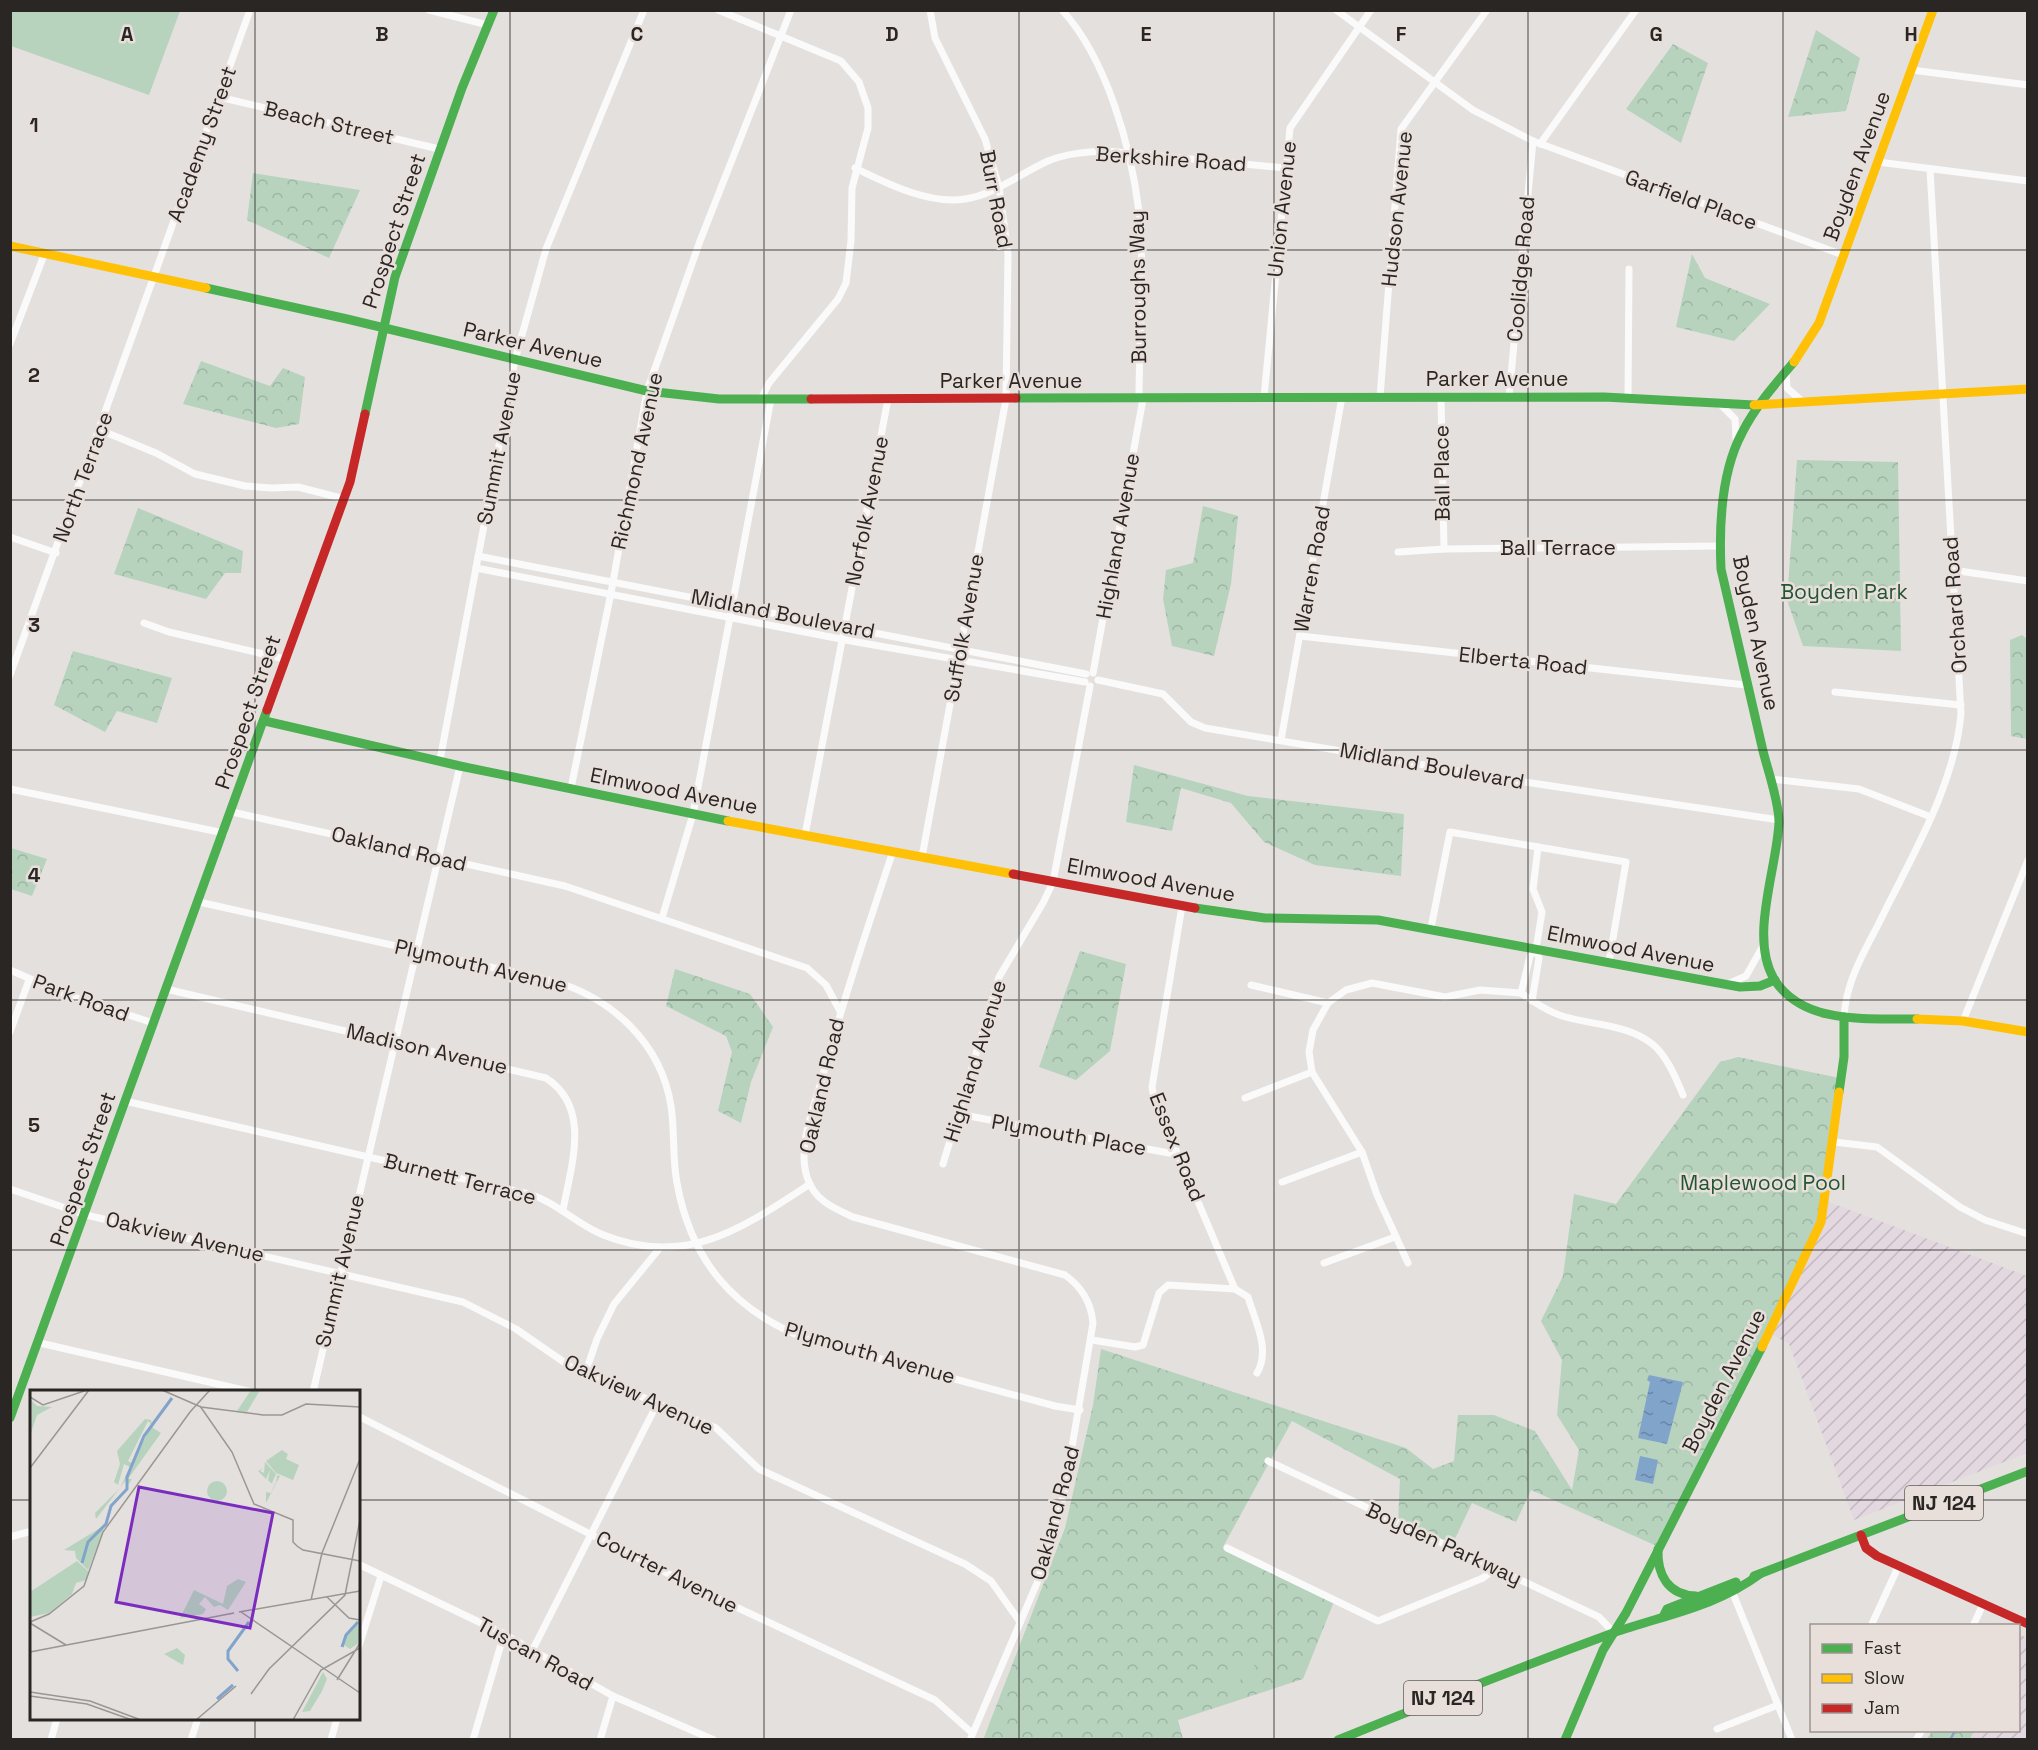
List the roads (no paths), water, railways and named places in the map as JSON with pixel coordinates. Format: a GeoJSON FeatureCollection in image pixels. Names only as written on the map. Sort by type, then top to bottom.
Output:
{"type":"FeatureCollection","features":[{"type":"Feature","properties":{"kind":"street","name":"Academy Street"},"geometry":{"type":"LineString","coordinates":[[154,278],[250,10]]}},
{"type":"Feature","properties":{"kind":"street"},"geometry":{"type":"LineString","coordinates":[[429,10],[488,25]]}},
{"type":"Feature","properties":{"kind":"street","name":"Prospect Street"},"geometry":{"type":"LineString","coordinates":[[10,1418],[86,1215],[153,1023],[345,499],[394,277],[439,149],[494,10]]}},
{"type":"Feature","properties":{"kind":"street","name":"Summit Avenue"},"geometry":{"type":"LineString","coordinates":[[440,760],[515,360],[546,249],[644,10]]}},
{"type":"Feature","properties":{"kind":"street"},"geometry":{"type":"LineString","coordinates":[[718,10],[835,58],[846,66],[860,82],[867,101],[869,122],[855,168],[846,283],[838,299],[769,383],[760,399]]}},
{"type":"Feature","properties":{"kind":"street","name":"Richmond Avenue"},"geometry":{"type":"LineString","coordinates":[[571,788],[611,593],[647,391],[700,242],[791,10]]}},
{"type":"Feature","properties":{"kind":"street","name":"Burr Road"},"geometry":{"type":"LineString","coordinates":[[930,10],[935,38],[985,139],[999,187],[1008,254],[1006,399]]}},
{"type":"Feature","properties":{"kind":"street","name":"Burroughs Way"},"geometry":{"type":"LineString","coordinates":[[1062,10],[1075,24],[1099,69],[1127,153],[1138,212],[1141,399]]}},
{"type":"Feature","properties":{"kind":"street","name":"Garfield Place"},"geometry":{"type":"LineString","coordinates":[[1336,10],[1435,83],[1493,122],[1536,142],[1843,255]]}},
{"type":"Feature","properties":{"kind":"street","name":"Union Avenue"},"geometry":{"type":"LineString","coordinates":[[1264,397],[1290,128],[1371,10]]}},
{"type":"Feature","properties":{"kind":"street","name":"Hudson Avenue"},"geometry":{"type":"LineString","coordinates":[[1380,397],[1401,129],[1487,10]]}},
{"type":"Feature","properties":{"kind":"street"},"geometry":{"type":"LineString","coordinates":[[1536,142],[1636,10]]}},
{"type":"Feature","properties":{"kind":"street","name":"Boyden Avenue"},"geometry":{"type":"LineString","coordinates":[[1775,981],[1763,946],[1779,820],[1724,587],[1719,546],[1735,446],[1762,405],[1812,338],[1933,10]]}},
{"type":"Feature","properties":{"kind":"street"},"geometry":{"type":"LineString","coordinates":[[1912,70],[2028,85]]}},
{"type":"Feature","properties":{"kind":"street","name":"Beach Street"},"geometry":{"type":"LineString","coordinates":[[219,98],[439,149]]}},
{"type":"Feature","properties":{"kind":"street","name":"Coolidge Road"},"geometry":{"type":"LineString","coordinates":[[1509,397],[1536,142]]}},
{"type":"Feature","properties":{"kind":"street","name":"Berkshire Road"},"geometry":{"type":"LineString","coordinates":[[855,168],[937,199],[962,200],[999,187],[1062,156],[1107,151],[1286,168]]}},
{"type":"Feature","properties":{"kind":"street"},"geometry":{"type":"LineString","coordinates":[[1878,162],[2028,181]]}},
{"type":"Feature","properties":{"kind":"street","name":"Orchard Road"},"geometry":{"type":"LineString","coordinates":[[1844,1017],[1848,985],[1931,817],[1957,745],[1961,705],[1930,169]]}},
{"type":"Feature","properties":{"kind":"street","name":"Parker Avenue"},"geometry":{"type":"LineString","coordinates":[[10,246],[383,328],[647,391],[719,399],[1509,397],[1628,398],[1721,405],[1762,405],[2028,389]]}},
{"type":"Feature","properties":{"kind":"street"},"geometry":{"type":"LineString","coordinates":[[10,344],[44,255]]}},
{"type":"Feature","properties":{"kind":"street"},"geometry":{"type":"LineString","coordinates":[[1628,398],[1629,269]]}},
{"type":"Feature","properties":{"kind":"street","name":"North Terrace"},"geometry":{"type":"LineString","coordinates":[[10,675],[154,278]]}},
{"type":"Feature","properties":{"kind":"street"},"geometry":{"type":"LineString","coordinates":[[1786,373],[1787,388],[1803,402]]}},
{"type":"Feature","properties":{"kind":"street","name":"Warren Road"},"geometry":{"type":"LineString","coordinates":[[1281,740],[1342,397]]}},
{"type":"Feature","properties":{"kind":"street","name":"Ball Place"},"geometry":{"type":"LineString","coordinates":[[1441,397],[1444,549]]}},
{"type":"Feature","properties":{"kind":"street"},"geometry":{"type":"LineString","coordinates":[[662,918],[693,814],[771,399]]}},
{"type":"Feature","properties":{"kind":"street","name":"Norfolk Avenue"},"geometry":{"type":"LineString","coordinates":[[805,835],[888,399]]}},
{"type":"Feature","properties":{"kind":"street","name":"Suffolk Avenue"},"geometry":{"type":"LineString","coordinates":[[922,857],[1006,399]]}},
{"type":"Feature","properties":{"kind":"street","name":"Highland Avenue"},"geometry":{"type":"LineString","coordinates":[[943,1164],[999,977],[1053,882],[1141,399]]}},
{"type":"Feature","properties":{"kind":"street"},"geometry":{"type":"LineString","coordinates":[[1721,405],[1735,419],[1738,430],[1735,446]]}},
{"type":"Feature","properties":{"kind":"street"},"geometry":{"type":"LineString","coordinates":[[100,430],[156,453],[195,474],[245,486],[298,487],[345,499]]}},
{"type":"Feature","properties":{"kind":"street"},"geometry":{"type":"LineString","coordinates":[[10,537],[56,553]]}},
{"type":"Feature","properties":{"kind":"street","name":"Ball Terrace"},"geometry":{"type":"LineString","coordinates":[[1398,552],[1444,549],[1719,546]]}},
{"type":"Feature","properties":{"kind":"street","name":"Midland Boulevard"},"geometry":{"type":"LineString","coordinates":[[478,556],[845,625],[1163,694],[1197,725],[1525,782],[1779,820]]}},
{"type":"Feature","properties":{"kind":"street","name":"Midland Boulevard"},"geometry":{"type":"LineString","coordinates":[[476,568],[842,639],[958,660],[1089,679]]}},
{"type":"Feature","properties":{"kind":"street"},"geometry":{"type":"LineString","coordinates":[[1952,570],[2028,581]]}},
{"type":"Feature","properties":{"kind":"street"},"geometry":{"type":"LineString","coordinates":[[144,623],[169,632],[285,659]]}},
{"type":"Feature","properties":{"kind":"street","name":"Elberta Road"},"geometry":{"type":"LineString","coordinates":[[1300,636],[1746,685]]}},
{"type":"Feature","properties":{"kind":"street"},"geometry":{"type":"LineString","coordinates":[[1835,692],[1961,705]]}},
{"type":"Feature","properties":{"kind":"street","name":"Elmwood Avenue"},"geometry":{"type":"LineString","coordinates":[[265,721],[460,766],[693,814],[1182,906],[1265,918],[1378,920],[1431,928],[1726,985],[1750,988],[1775,981]]}},
{"type":"Feature","properties":{"kind":"street","name":"Summit Avenue"},"geometry":{"type":"LineString","coordinates":[[313,1390],[366,1157],[460,766]]}},
{"type":"Feature","properties":{"kind":"street"},"geometry":{"type":"LineString","coordinates":[[1771,780],[1859,789],[1931,817]]}},
{"type":"Feature","properties":{"kind":"street"},"geometry":{"type":"LineString","coordinates":[[10,789],[224,833]]}},
{"type":"Feature","properties":{"kind":"street","name":"Oakland Road"},"geometry":{"type":"LineString","coordinates":[[232,812],[565,886],[807,968],[826,985],[840,1011],[805,1145],[804,1161],[810,1184],[825,1203],[853,1217],[1065,1275],[1074,1282],[1088,1300],[1093,1323],[1092,1340],[1064,1494],[1037,1582],[970,1736]]}},
{"type":"Feature","properties":{"kind":"street"},"geometry":{"type":"LineString","coordinates":[[1431,928],[1450,832],[1626,862],[1609,962]]}},
{"type":"Feature","properties":{"kind":"street"},"geometry":{"type":"LineString","coordinates":[[1532,1000],[1539,958],[1536,949],[1542,912],[1533,889],[1538,847]]}},
{"type":"Feature","properties":{"kind":"street"},"geometry":{"type":"LineString","coordinates":[[840,1011],[892,851]]}},
{"type":"Feature","properties":{"kind":"street"},"geometry":{"type":"LineString","coordinates":[[1963,1021],[2028,860]]}},
{"type":"Feature","properties":{"kind":"street","name":"Plymouth Avenue"},"geometry":{"type":"LineString","coordinates":[[199,902],[569,985],[598,999],[630,1025],[654,1057],[667,1088],[673,1119],[677,1182],[695,1245],[732,1294],[749,1309],[783,1329],[807,1339],[1033,1400],[1080,1410]]}},
{"type":"Feature","properties":{"kind":"street","name":"Essex Road"},"geometry":{"type":"LineString","coordinates":[[1182,906],[1152,1087],[1154,1098],[1180,1155],[1234,1289],[1248,1297],[1263,1347],[1261,1366],[1257,1373]]}},
{"type":"Feature","properties":{"kind":"street"},"geometry":{"type":"LineString","coordinates":[[1726,985],[1746,976],[1763,946]]}},
{"type":"Feature","properties":{"kind":"street"},"geometry":{"type":"LineString","coordinates":[[1521,993],[1530,956],[1536,949]]}},
{"type":"Feature","properties":{"kind":"street","name":"Park Road"},"geometry":{"type":"LineString","coordinates":[[10,970],[29,980],[153,1023]]}},
{"type":"Feature","properties":{"kind":"street"},"geometry":{"type":"LineString","coordinates":[[10,1032],[29,980]]}},
{"type":"Feature","properties":{"kind":"street"},"geometry":{"type":"LineString","coordinates":[[1775,981],[1795,1000],[1810,1009],[1844,1017],[1963,1021],[2028,1032]]}},
{"type":"Feature","properties":{"kind":"street"},"geometry":{"type":"LineString","coordinates":[[1408,1263],[1395,1237],[1362,1152],[1312,1072],[1309,1052],[1313,1030],[1328,1003],[1346,990],[1372,983],[1445,997],[1480,990],[1521,993],[1562,1016],[1641,1036],[1653,1044],[1683,1095]]}},
{"type":"Feature","properties":{"kind":"street"},"geometry":{"type":"LineString","coordinates":[[1251,985],[1328,1003]]}},
{"type":"Feature","properties":{"kind":"street","name":"Madison Avenue"},"geometry":{"type":"LineString","coordinates":[[166,989],[546,1078],[562,1091],[572,1107],[576,1125],[563,1210]]}},
{"type":"Feature","properties":{"kind":"street","name":"Boyden Avenue"},"geometry":{"type":"LineString","coordinates":[[1565,1740],[1602,1652],[1771,1330],[1821,1222],[1834,1142],[1845,1049],[1844,1017]]}},
{"type":"Feature","properties":{"kind":"street"},"geometry":{"type":"LineString","coordinates":[[1245,1098],[1312,1072]]}},
{"type":"Feature","properties":{"kind":"street","name":"Burnett Terrace"},"geometry":{"type":"LineString","coordinates":[[125,1101],[529,1194],[563,1210],[600,1233],[638,1246],[659,1249],[695,1245],[744,1226],[810,1184]]}},
{"type":"Feature","properties":{"kind":"street","name":"Plymouth Place"},"geometry":{"type":"LineString","coordinates":[[958,1114],[1180,1155]]}},
{"type":"Feature","properties":{"kind":"street"},"geometry":{"type":"LineString","coordinates":[[1834,1142],[1877,1147],[1960,1207],[1985,1220],[2028,1234]]}},
{"type":"Feature","properties":{"kind":"street"},"geometry":{"type":"LineString","coordinates":[[1282,1182],[1362,1152]]}},
{"type":"Feature","properties":{"kind":"street","name":"Oakview Avenue"},"geometry":{"type":"LineString","coordinates":[[10,1189],[86,1215],[463,1302],[516,1329],[585,1374],[716,1428],[759,1469],[974,1569],[991,1581],[1020,1622]]}},
{"type":"Feature","properties":{"kind":"street"},"geometry":{"type":"LineString","coordinates":[[1324,1263],[1395,1237]]}},
{"type":"Feature","properties":{"kind":"street"},"geometry":{"type":"LineString","coordinates":[[585,1374],[601,1329],[614,1304],[659,1249]]}},
{"type":"Feature","properties":{"kind":"street"},"geometry":{"type":"LineString","coordinates":[[1092,1340],[1135,1347],[1143,1345],[1159,1293],[1168,1286],[1234,1289]]}},
{"type":"Feature","properties":{"kind":"street"},"geometry":{"type":"LineString","coordinates":[[39,1343],[243,1390]]}},
{"type":"Feature","properties":{"kind":"street"},"geometry":{"type":"LineString","coordinates":[[532,1651],[657,1404]]}},
{"type":"Feature","properties":{"kind":"street","name":"Courter Avenue"},"geometry":{"type":"LineString","coordinates":[[360,1417],[706,1593],[935,1700],[970,1736]]}},
{"type":"Feature","properties":{"kind":"street","name":"Boyden Parkway"},"geometry":{"type":"LineString","coordinates":[[1268,1461],[1599,1617],[1614,1633]]}},
{"type":"Feature","properties":{"kind":"street","name":"NJ 124"},"geometry":{"type":"LineString","coordinates":[[1664,1615],[1667,1609],[2028,1471]]}},
{"type":"Feature","properties":{"kind":"street"},"geometry":{"type":"LineString","coordinates":[[10,1537],[30,1532]]}},
{"type":"Feature","properties":{"kind":"street"},"geometry":{"type":"LineString","coordinates":[[1861,1535],[1866,1548],[2028,1624]]}},
{"type":"Feature","properties":{"kind":"street"},"geometry":{"type":"LineString","coordinates":[[1227,1548],[1378,1621],[1483,1578],[1494,1569]]}},
{"type":"Feature","properties":{"kind":"street"},"geometry":{"type":"LineString","coordinates":[[1658,1549],[1658,1566],[1670,1588],[1691,1596],[1708,1593]]}},
{"type":"Feature","properties":{"kind":"street","name":"Tuscan Road"},"geometry":{"type":"LineString","coordinates":[[360,1565],[504,1634],[613,1696],[713,1739]]}},
{"type":"Feature","properties":{"kind":"street"},"geometry":{"type":"LineString","coordinates":[[1872,1624],[1899,1565]]}},
{"type":"Feature","properties":{"kind":"street","name":"NJ 124"},"geometry":{"type":"LineString","coordinates":[[1338,1740],[1614,1633],[1664,1615],[1670,1616],[1732,1591],[1760,1574]]}},
{"type":"Feature","properties":{"kind":"street"},"geometry":{"type":"LineString","coordinates":[[360,1643],[381,1576]]}},
{"type":"Feature","properties":{"kind":"street"},"geometry":{"type":"LineString","coordinates":[[1732,1591],[1792,1740]]}},
{"type":"Feature","properties":{"kind":"street"},"geometry":{"type":"LineString","coordinates":[[1973,1624],[1983,1604]]}},
{"type":"Feature","properties":{"kind":"street"},"geometry":{"type":"LineString","coordinates":[[473,1740],[504,1634]]}},
{"type":"Feature","properties":{"kind":"street"},"geometry":{"type":"LineString","coordinates":[[600,1740],[613,1696]]}},
{"type":"Feature","properties":{"kind":"street"},"geometry":{"type":"LineString","coordinates":[[1717,1729],[1778,1705]]}},
{"type":"Feature","properties":{"kind":"street"},"geometry":{"type":"LineString","coordinates":[[51,1740],[57,1720]]}},
{"type":"Feature","properties":{"kind":"street"},"geometry":{"type":"LineString","coordinates":[[191,1740],[198,1720]]}},
{"type":"Feature","properties":{"kind":"street"},"geometry":{"type":"LineString","coordinates":[[331,1740],[337,1720]]}},
{"type":"Feature","properties":{"kind":"water"},"geometry":{"type":"Polygon","coordinates":[[[1649,1375],[1683,1382],[1667,1444],[1638,1438],[1650,1382],[1647,1380],[1649,1375]]]}},
{"type":"Feature","properties":{"kind":"water"},"geometry":{"type":"Polygon","coordinates":[[[1640,1456],[1658,1460],[1653,1484],[1635,1480],[1640,1456]]]}},
{"type":"Feature","properties":{"kind":"waterway"},"geometry":{"type":"LineString","coordinates":[[1950,1740],[1954,1732]]}},
{"type":"Feature","properties":{"kind":"park label","name":"Boyden Park"},"geometry":{"type":"Point","coordinates":[1844,592]}},
{"type":"Feature","properties":{"kind":"park label","name":"Maplewood Pool"},"geometry":{"type":"Point","coordinates":[1763,1183]}}]}
